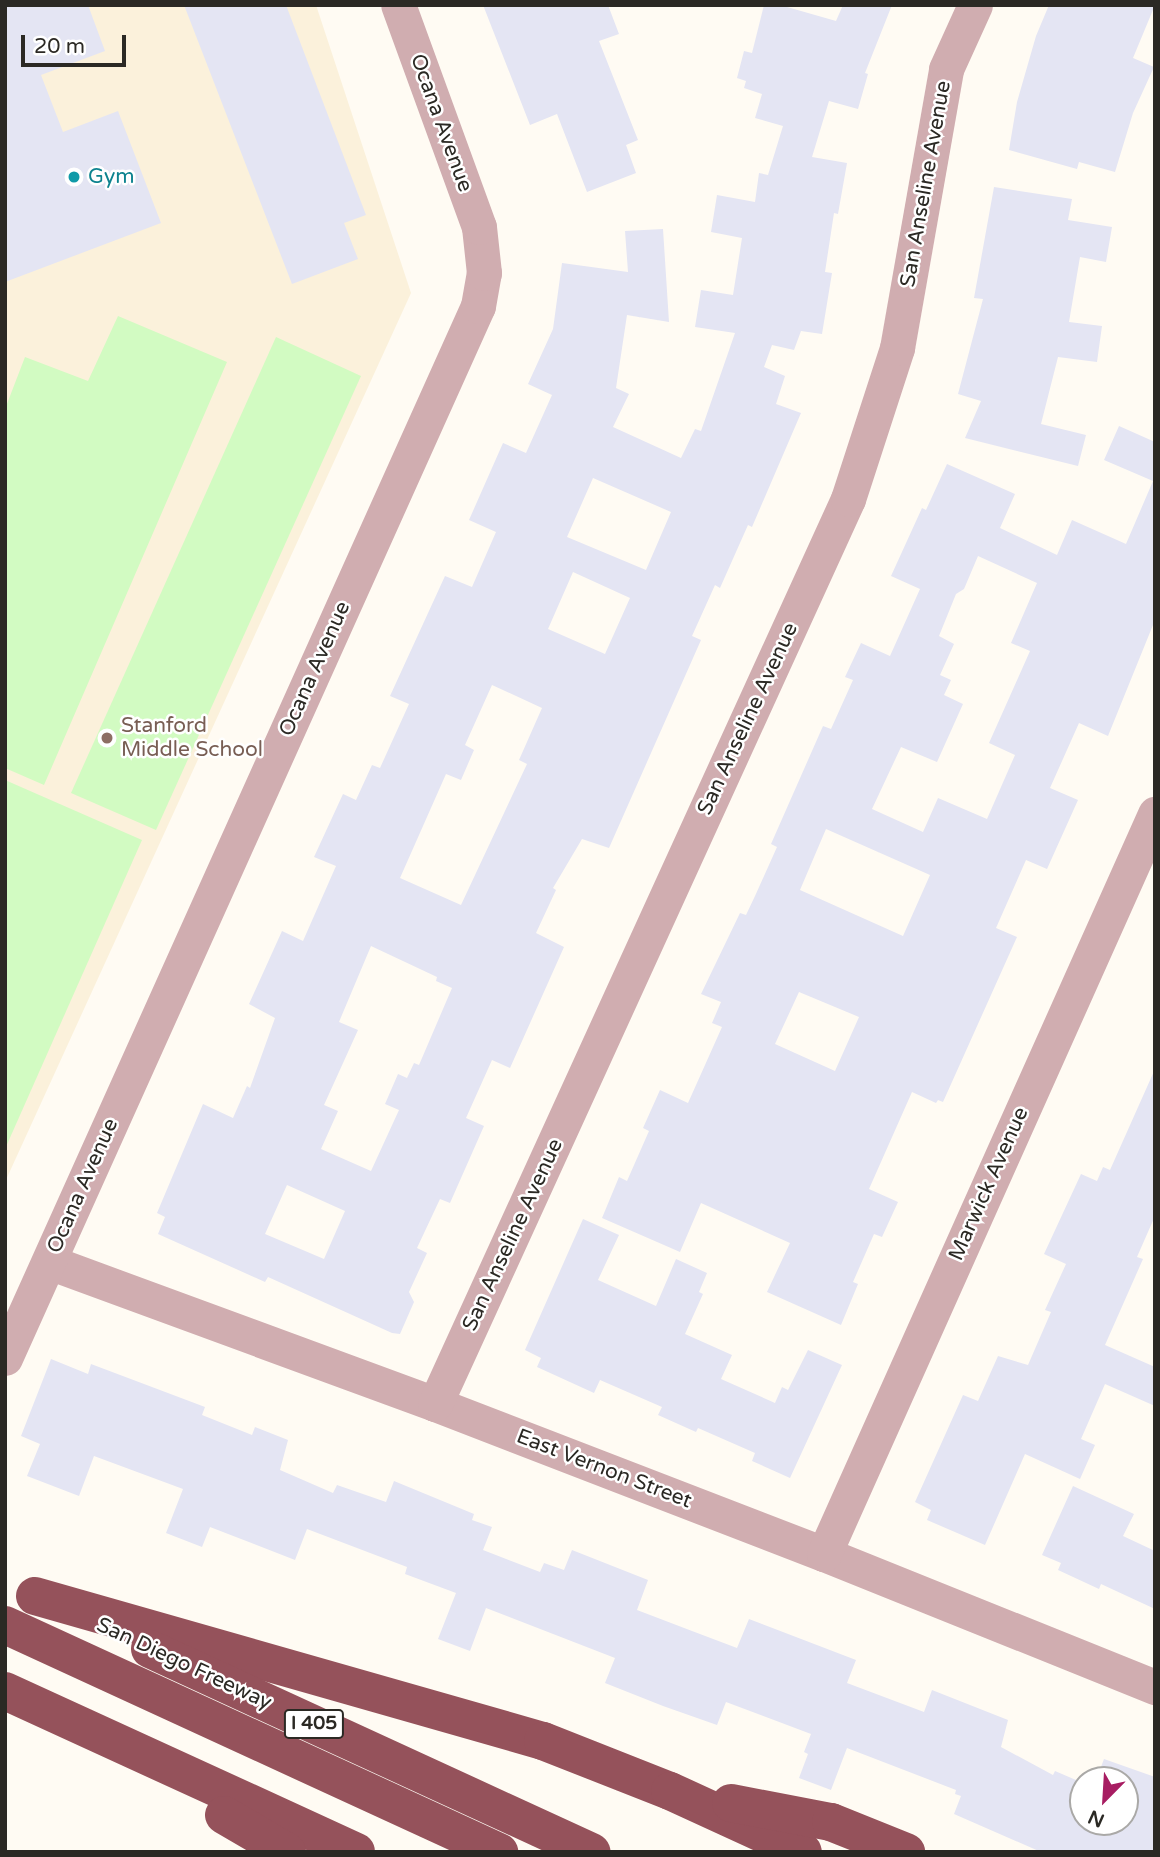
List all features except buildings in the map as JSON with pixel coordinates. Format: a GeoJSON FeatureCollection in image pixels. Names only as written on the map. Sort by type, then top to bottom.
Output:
{"type":"FeatureCollection","features":[{"type":"Feature","properties":{"kind":"highway"},"geometry":{"type":"LineString","coordinates":[[20,1589],[543,1741],[670,1791],[803,1852]]}},
{"type":"Feature","properties":{"kind":"highway","name":"San Diego Freeway"},"geometry":{"type":"LineString","coordinates":[[20,1589],[592,1852]]}},
{"type":"Feature","properties":{"kind":"highway"},"geometry":{"type":"LineString","coordinates":[[5,1625],[499,1852]]}},
{"type":"Feature","properties":{"kind":"highway"},"geometry":{"type":"LineString","coordinates":[[5,1650],[446,1852]]}},
{"type":"Feature","properties":{"kind":"highway"},"geometry":{"type":"LineString","coordinates":[[11,1693],[287,1852]]}},
{"type":"Feature","properties":{"kind":"highway"},"geometry":{"type":"LineString","coordinates":[[11,1693],[356,1852]]}},
{"type":"Feature","properties":{"kind":"highway"},"geometry":{"type":"LineString","coordinates":[[670,1791],[831,1822],[906,1852]]}},
{"type":"Feature","properties":{"kind":"street","name":"Ocana Avenue"},"geometry":{"type":"LineString","coordinates":[[5,1358],[478,306],[484,273],[479,227],[398,5]]}},
{"type":"Feature","properties":{"kind":"street","name":"San Anseline Avenue"},"geometry":{"type":"LineString","coordinates":[[435,1404],[848,499],[897,348],[946,69],[975,5]]}},
{"type":"Feature","properties":{"kind":"street","name":"Marwick Avenue"},"geometry":{"type":"LineString","coordinates":[[824,1554],[1155,814]]}},
{"type":"Feature","properties":{"kind":"street","name":"East Vernon Street"},"geometry":{"type":"LineString","coordinates":[[49,1262],[435,1404],[824,1554],[1155,1688]]}},
{"type":"Feature","properties":{"kind":"shaded area","name":"Stanford Middle School"},"geometry":{"type":"Polygon","coordinates":[[[5,5],[316,5],[411,293],[5,1182],[5,5]]]}},
{"type":"Feature","properties":{"kind":"green space"},"geometry":{"type":"Polygon","coordinates":[[[118,316],[227,362],[44,785],[5,768],[5,409],[25,357],[88,381],[118,316]]]}},
{"type":"Feature","properties":{"kind":"green space"},"geometry":{"type":"Polygon","coordinates":[[[276,337],[361,376],[156,830],[71,793],[276,337]]]}},
{"type":"Feature","properties":{"kind":"green space"},"geometry":{"type":"Polygon","coordinates":[[[5,780],[142,840],[5,1149],[5,780]]]}},
{"type":"Feature","properties":{"kind":"place","name":"Gym"},"geometry":{"type":"Point","coordinates":[74,177]}},
{"type":"Feature","properties":{"kind":"place","name":"Stanford Middle School"},"geometry":{"type":"Point","coordinates":[107,738]}}]}
